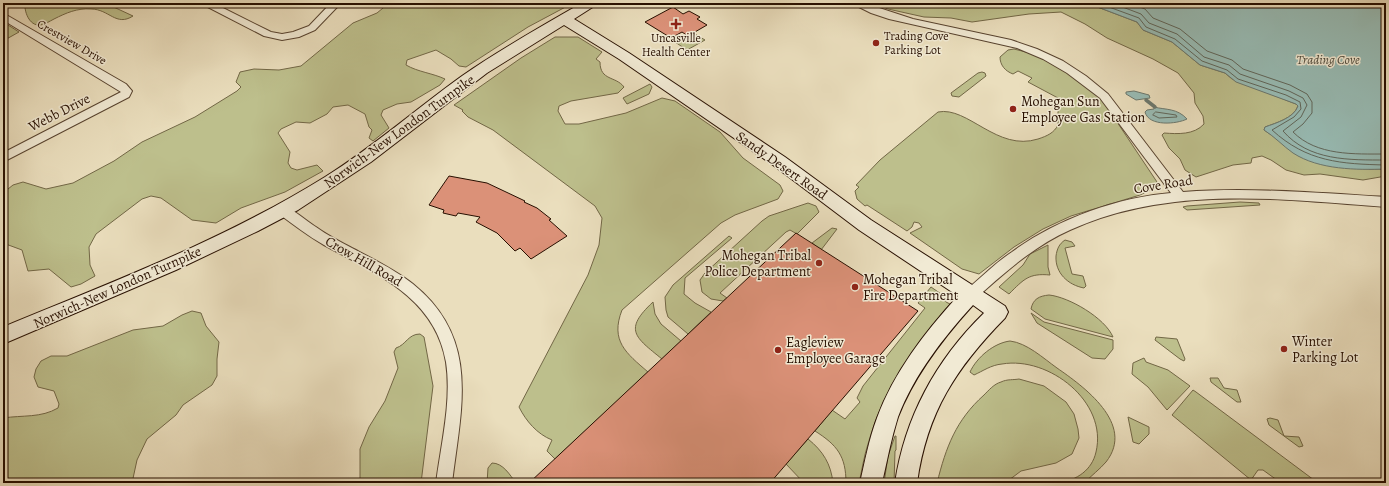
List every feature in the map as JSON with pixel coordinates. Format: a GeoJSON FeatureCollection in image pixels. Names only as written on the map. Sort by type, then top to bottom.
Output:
{"type":"FeatureCollection","features":[{"type":"Feature","properties":{"kind":"main road","name":"Norwich-New London Turnpike"},"geometry":{"type":"LineString","coordinates":[[3,336],[235,235],[283,211],[331,182],[370,155],[467,80],[514,49],[592,3]]}},
{"type":"Feature","properties":{"kind":"main road","name":"Sandy Desert Road"},"geometry":{"type":"LineString","coordinates":[[564,19],[624,56],[779,161],[865,225],[998,312],[970,339],[955,358],[938,386],[918,433],[910,459],[906,483]]}},
{"type":"Feature","properties":{"kind":"main road"},"geometry":{"type":"LineString","coordinates":[[872,483],[885,426],[904,382],[932,339],[970,295]]}},
{"type":"Feature","properties":{"kind":"street"},"geometry":{"type":"LineString","coordinates":[[205,3],[268,34],[282,37],[295,35],[312,28],[336,3]]}},
{"type":"Feature","properties":{"kind":"street"},"geometry":{"type":"LineString","coordinates":[[856,3],[902,21],[1008,42],[1034,51],[1064,66],[1093,86],[1104,96],[1179,195]]}},
{"type":"Feature","properties":{"kind":"street","name":"Crestview Drive"},"geometry":{"type":"LineString","coordinates":[[3,16],[122,86],[126,91]]}},
{"type":"Feature","properties":{"kind":"street","name":"Webb Drive"},"geometry":{"type":"LineString","coordinates":[[3,158],[125,95],[126,91]]}},
{"type":"Feature","properties":{"kind":"street","name":"Cove Road"},"geometry":{"type":"LineString","coordinates":[[970,295],[1004,263],[1038,240],[1061,228],[1104,211],[1150,200],[1179,195],[1229,192],[1264,193],[1386,202]]}},
{"type":"Feature","properties":{"kind":"street","name":"Crow Hill Road"},"geometry":{"type":"LineString","coordinates":[[283,211],[326,240],[373,264],[404,283],[422,298],[434,313],[447,338],[453,362],[454,388],[444,483]]}},
{"type":"Feature","properties":{"kind":"green space"},"geometry":{"type":"Polygon","coordinates":[[[25,3],[105,3],[133,16],[122,20],[97,10],[81,9],[67,13],[43,24],[36,25],[30,21],[28,17],[25,10],[25,3]]]}},
{"type":"Feature","properties":{"kind":"green space"},"geometry":{"type":"Polygon","coordinates":[[[389,3],[573,3],[528,27],[466,67],[459,66],[436,50],[407,60],[406,65],[445,79],[440,85],[411,102],[397,104],[383,110],[381,115],[389,128],[373,141],[369,138],[372,130],[369,127],[365,114],[348,105],[333,107],[327,114],[310,123],[296,122],[281,129],[278,133],[290,152],[288,163],[291,168],[297,170],[317,165],[323,171],[285,192],[241,208],[216,223],[192,220],[161,198],[151,196],[142,199],[96,234],[89,247],[90,265],[95,276],[81,284],[71,287],[49,269],[28,271],[22,250],[3,243],[3,193],[13,185],[23,182],[46,189],[73,183],[114,161],[142,142],[195,117],[237,91],[241,87],[236,82],[240,72],[254,69],[279,70],[301,66],[353,23],[377,13],[389,3]]]}},
{"type":"Feature","properties":{"kind":"green space"},"geometry":{"type":"Polygon","coordinates":[[[872,3],[1087,3],[1137,22],[1143,30],[1172,42],[1200,65],[1225,73],[1232,79],[1296,104],[1298,106],[1296,110],[1289,117],[1265,127],[1264,130],[1276,138],[1369,169],[1386,169],[1386,176],[1363,180],[1320,174],[1304,175],[1286,170],[1262,156],[1252,158],[1251,163],[1233,165],[1196,177],[1185,170],[1180,159],[1169,148],[1162,135],[1164,133],[1191,132],[1196,130],[1204,124],[1203,116],[1195,103],[1194,93],[1178,73],[1153,59],[1107,38],[1085,24],[1061,12],[1029,14],[972,22],[951,18],[924,17],[888,9],[872,3]]]}},
{"type":"Feature","properties":{"kind":"green space"},"geometry":{"type":"Polygon","coordinates":[[[3,25],[8,25],[19,32],[3,41],[3,25]]]}},
{"type":"Feature","properties":{"kind":"green space"},"geometry":{"type":"Polygon","coordinates":[[[693,33],[705,40],[687,50],[672,40],[679,37],[683,38],[693,33]]]}},
{"type":"Feature","properties":{"kind":"green space"},"geometry":{"type":"Polygon","coordinates":[[[555,37],[578,37],[602,52],[596,59],[600,62],[603,72],[609,78],[617,81],[624,87],[618,93],[571,101],[559,106],[558,111],[565,124],[579,124],[626,113],[662,98],[675,101],[720,132],[743,158],[780,185],[783,191],[778,199],[735,215],[721,223],[622,310],[618,330],[622,346],[633,359],[648,372],[555,459],[547,451],[552,440],[532,426],[519,407],[588,275],[599,245],[602,218],[595,206],[493,130],[468,117],[462,111],[463,110],[454,105],[521,58],[555,37]]]}},
{"type":"Feature","properties":{"kind":"green space"},"geometry":{"type":"Polygon","coordinates":[[[1014,49],[1030,53],[1062,68],[1101,98],[1157,182],[1155,188],[1140,195],[1071,216],[1043,229],[1014,247],[979,274],[962,269],[910,233],[922,227],[919,223],[914,222],[912,227],[907,231],[867,205],[865,206],[857,199],[855,191],[859,187],[856,185],[880,160],[938,112],[949,112],[961,116],[996,135],[1009,139],[1023,141],[1038,139],[1052,132],[1058,125],[1058,98],[1028,82],[1032,78],[1018,71],[1013,74],[1004,67],[1001,63],[1000,57],[1008,50],[1014,49]]]}},
{"type":"Feature","properties":{"kind":"green space"},"geometry":{"type":"Polygon","coordinates":[[[978,73],[985,73],[986,76],[959,97],[952,96],[951,93],[978,73]]]}},
{"type":"Feature","properties":{"kind":"green space"},"geometry":{"type":"Polygon","coordinates":[[[650,84],[652,87],[649,94],[627,104],[623,98],[650,84]]]}},
{"type":"Feature","properties":{"kind":"green space"},"geometry":{"type":"Polygon","coordinates":[[[1240,202],[1259,203],[1260,205],[1187,210],[1183,207],[1187,206],[1240,202]]]}},
{"type":"Feature","properties":{"kind":"green space"},"geometry":{"type":"Polygon","coordinates":[[[808,203],[816,206],[819,212],[797,234],[790,230],[786,232],[720,293],[727,298],[723,301],[711,299],[702,292],[700,280],[705,273],[762,221],[769,216],[808,203]]]}},
{"type":"Feature","properties":{"kind":"green space"},"geometry":{"type":"Polygon","coordinates":[[[832,228],[837,229],[821,250],[812,243],[832,228]]]}},
{"type":"Feature","properties":{"kind":"green space"},"geometry":{"type":"Polygon","coordinates":[[[729,236],[732,238],[685,278],[684,294],[695,303],[711,312],[688,334],[668,317],[665,297],[673,285],[729,236]]]}},
{"type":"Feature","properties":{"kind":"green space"},"geometry":{"type":"Polygon","coordinates":[[[1065,240],[1072,242],[1075,246],[1065,248],[1072,274],[1083,276],[1086,286],[1084,288],[1068,281],[1060,273],[1058,268],[1056,262],[1057,251],[1065,240]]]}},
{"type":"Feature","properties":{"kind":"green space"},"geometry":{"type":"Polygon","coordinates":[[[1048,245],[1048,267],[1050,275],[1037,275],[1027,278],[1009,294],[999,287],[1023,265],[1030,254],[1048,245]]]}},
{"type":"Feature","properties":{"kind":"green space"},"geometry":{"type":"Polygon","coordinates":[[[931,287],[944,296],[946,302],[950,304],[924,336],[891,387],[874,424],[865,453],[859,483],[846,483],[844,465],[839,452],[829,441],[815,431],[832,410],[845,419],[860,402],[857,398],[863,386],[925,308],[918,303],[931,287]]]}},
{"type":"Feature","properties":{"kind":"green space"},"geometry":{"type":"Polygon","coordinates":[[[1049,295],[1076,304],[1086,310],[1095,316],[1109,330],[1113,337],[1045,319],[1031,309],[1035,300],[1042,296],[1049,295]]]}},
{"type":"Feature","properties":{"kind":"green space"},"geometry":{"type":"Polygon","coordinates":[[[653,302],[655,314],[661,324],[681,341],[662,359],[639,339],[636,333],[638,320],[653,302]]]}},
{"type":"Feature","properties":{"kind":"green space"},"geometry":{"type":"Polygon","coordinates":[[[192,311],[201,313],[206,326],[219,342],[217,376],[212,385],[183,405],[176,415],[147,439],[137,460],[132,483],[3,483],[3,418],[38,415],[58,408],[59,404],[54,391],[38,387],[34,377],[36,369],[41,361],[51,356],[67,356],[133,330],[163,326],[192,311]]]}},
{"type":"Feature","properties":{"kind":"green space"},"geometry":{"type":"Polygon","coordinates":[[[1031,313],[1044,322],[1113,340],[1113,349],[1105,359],[1092,358],[1037,323],[1031,313]]]}},
{"type":"Feature","properties":{"kind":"green space"},"geometry":{"type":"Polygon","coordinates":[[[416,334],[420,334],[424,337],[433,386],[421,483],[360,483],[360,449],[369,427],[385,401],[398,368],[394,352],[396,348],[410,338],[416,334]]]}},
{"type":"Feature","properties":{"kind":"green space"},"geometry":{"type":"Polygon","coordinates":[[[1156,337],[1177,339],[1185,359],[1184,361],[1155,340],[1156,337]]]}},
{"type":"Feature","properties":{"kind":"green space"},"geometry":{"type":"Polygon","coordinates":[[[1010,341],[1023,345],[1035,352],[1080,385],[1092,396],[1111,420],[1115,434],[1114,448],[1106,462],[1084,483],[1059,483],[1078,477],[1083,473],[1091,464],[1096,452],[1097,434],[1093,416],[1084,400],[1071,386],[1056,375],[1038,367],[1020,363],[998,365],[974,375],[970,372],[977,361],[992,348],[1004,342],[1010,341]]]}},
{"type":"Feature","properties":{"kind":"green space"},"geometry":{"type":"Polygon","coordinates":[[[1144,358],[1146,362],[1168,370],[1190,386],[1167,410],[1148,387],[1132,374],[1133,363],[1144,358]]]}},
{"type":"Feature","properties":{"kind":"green space"},"geometry":{"type":"Polygon","coordinates":[[[1210,378],[1218,378],[1224,388],[1237,390],[1241,402],[1237,402],[1211,382],[1210,378]]]}},
{"type":"Feature","properties":{"kind":"green space"},"geometry":{"type":"Polygon","coordinates":[[[1019,379],[1044,386],[1066,402],[1074,414],[1078,429],[1079,438],[1072,454],[1056,463],[1021,471],[1005,483],[937,483],[948,446],[966,414],[974,404],[996,384],[1006,380],[1019,379]]]}},
{"type":"Feature","properties":{"kind":"green space"},"geometry":{"type":"Polygon","coordinates":[[[1193,390],[1318,483],[1281,483],[1263,470],[1258,470],[1251,480],[1172,415],[1193,390]]]}},
{"type":"Feature","properties":{"kind":"green space"},"geometry":{"type":"Polygon","coordinates":[[[1128,417],[1149,427],[1149,434],[1139,444],[1133,442],[1128,417]]]}},
{"type":"Feature","properties":{"kind":"green space"},"geometry":{"type":"Polygon","coordinates":[[[1270,418],[1278,420],[1284,436],[1269,425],[1267,419],[1270,418]]]}},
{"type":"Feature","properties":{"kind":"green space"},"geometry":{"type":"Polygon","coordinates":[[[895,436],[896,450],[894,483],[884,483],[888,456],[895,436]]]}},
{"type":"Feature","properties":{"kind":"green space"},"geometry":{"type":"Polygon","coordinates":[[[1284,436],[1299,437],[1303,446],[1299,447],[1284,436]]]}},
{"type":"Feature","properties":{"kind":"green space"},"geometry":{"type":"Polygon","coordinates":[[[808,439],[818,448],[825,458],[833,483],[804,483],[786,464],[808,439]]]}},
{"type":"Feature","properties":{"kind":"green space"},"geometry":{"type":"Polygon","coordinates":[[[492,463],[503,467],[516,483],[487,483],[488,468],[492,463]]]}},
{"type":"Feature","properties":{"kind":"water","name":"Trading Cove"},"geometry":{"type":"Polygon","coordinates":[[[1087,3],[1386,3],[1386,169],[1338,168],[1303,159],[1264,130],[1265,127],[1284,120],[1293,114],[1298,106],[1296,104],[1236,82],[1225,73],[1200,65],[1172,42],[1143,30],[1137,22],[1087,3]]]}},
{"type":"Feature","properties":{"kind":"water"},"geometry":{"type":"Polygon","coordinates":[[[1134,91],[1149,95],[1150,98],[1136,100],[1126,94],[1126,92],[1134,91]]]}},
{"type":"Feature","properties":{"kind":"water"},"geometry":{"type":"Polygon","coordinates":[[[1154,107],[1175,111],[1187,119],[1170,123],[1157,122],[1148,117],[1145,112],[1147,110],[1154,109],[1154,107]]]}},
{"type":"Feature","properties":{"kind":"building","name":"Uncasville Health Center"},"geometry":{"type":"Polygon","coordinates":[[[673,7],[683,14],[689,11],[700,17],[697,19],[707,25],[688,36],[682,32],[671,38],[645,22],[673,7]]]}},
{"type":"Feature","properties":{"kind":"building"},"geometry":{"type":"Polygon","coordinates":[[[449,176],[487,183],[525,201],[524,202],[537,208],[551,219],[549,220],[567,236],[531,259],[520,248],[515,251],[497,233],[476,222],[480,217],[458,213],[456,216],[443,213],[444,210],[429,205],[449,176]]]}},
{"type":"Feature","properties":{"kind":"building","name":"Eagleview Employee Garage"},"geometry":{"type":"Polygon","coordinates":[[[796,233],[918,311],[770,483],[529,483],[796,233]]]}},
{"type":"Feature","properties":{"kind":"waterway"},"geometry":{"type":"LineString","coordinates":[[1146,100],[1155,107]]}},
{"type":"Feature","properties":{"kind":"place","name":"Uncasville Health Center"},"geometry":{"type":"Point","coordinates":[676,24]}},
{"type":"Feature","properties":{"kind":"place","name":"Trading Cove Parking Lot"},"geometry":{"type":"Point","coordinates":[876,43]}},
{"type":"Feature","properties":{"kind":"place","name":"Mohegan Sun Employee Gas Station"},"geometry":{"type":"Point","coordinates":[1013,109]}},
{"type":"Feature","properties":{"kind":"place","name":"Mohegan Tribal Police Department"},"geometry":{"type":"Point","coordinates":[819,263]}},
{"type":"Feature","properties":{"kind":"place","name":"Mohegan Tribal Fire Department"},"geometry":{"type":"Point","coordinates":[855,287]}},
{"type":"Feature","properties":{"kind":"place","name":"Winter Parking Lot"},"geometry":{"type":"Point","coordinates":[1284,349]}},
{"type":"Feature","properties":{"kind":"place","name":"Eagleview Employee Garage"},"geometry":{"type":"Point","coordinates":[778,350]}}]}
